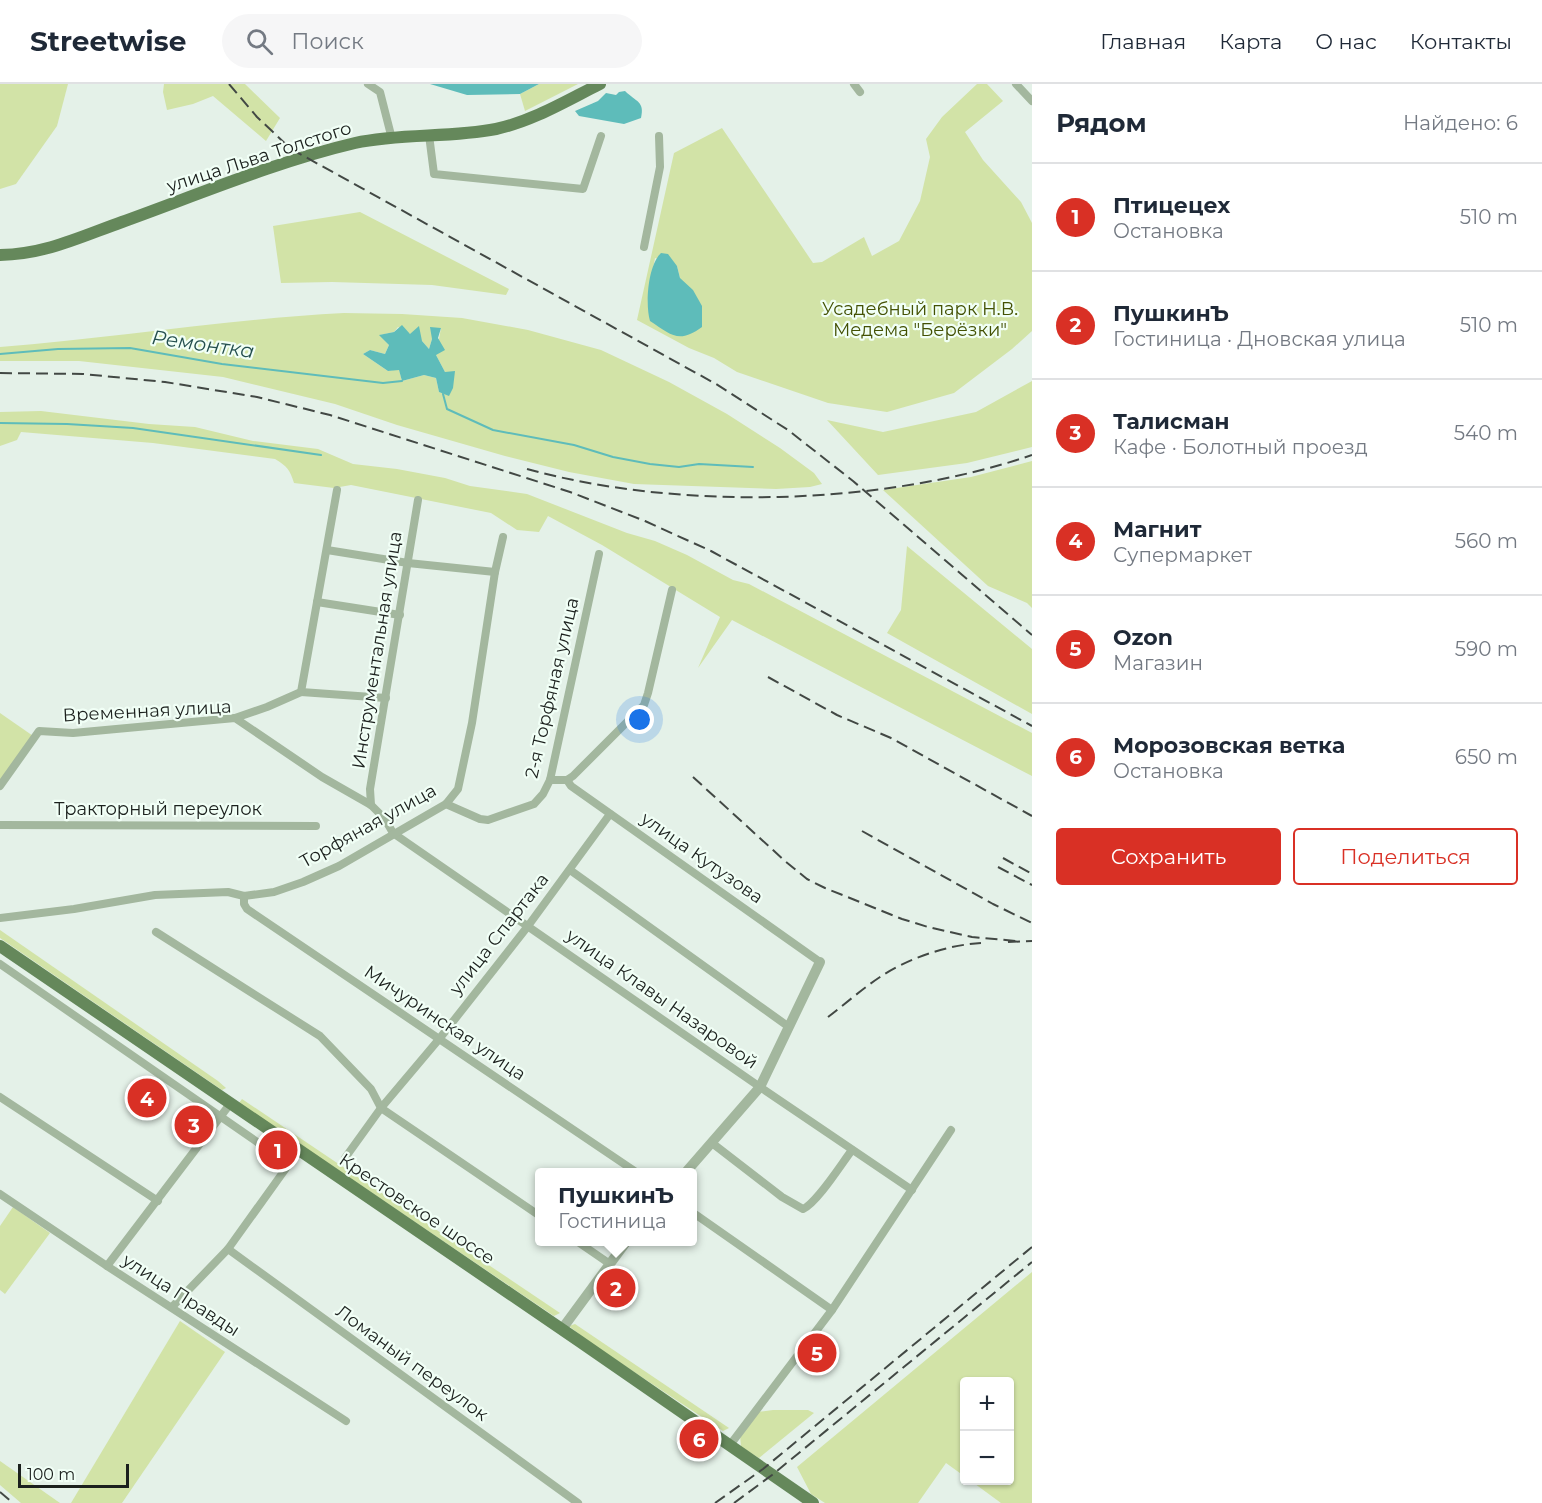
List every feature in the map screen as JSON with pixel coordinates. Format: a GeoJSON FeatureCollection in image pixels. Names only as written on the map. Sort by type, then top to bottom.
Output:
{"type":"FeatureCollection","features":[{"type":"Feature","properties":{"kind":"main road","name":"улица Льва Толстого"},"geometry":{"type":"LineString","coordinates":[[0,255],[29,253],[74,242],[117,224],[294,161],[357,143],[494,129],[524,121],[600,84]]}},
{"type":"Feature","properties":{"kind":"main road","name":"Крестовское шоссе"},"geometry":{"type":"LineString","coordinates":[[0,946],[813,1503]]}},
{"type":"Feature","properties":{"kind":"street"},"geometry":{"type":"LineString","coordinates":[[368,84],[380,92],[392,139]]}},
{"type":"Feature","properties":{"kind":"street"},"geometry":{"type":"LineString","coordinates":[[854,84],[860,92]]}},
{"type":"Feature","properties":{"kind":"street"},"geometry":{"type":"LineString","coordinates":[[1016,84],[1030,96]]}},
{"type":"Feature","properties":{"kind":"street"},"geometry":{"type":"LineString","coordinates":[[429,135],[434,174],[583,189],[601,136]]}},
{"type":"Feature","properties":{"kind":"street"},"geometry":{"type":"LineString","coordinates":[[644,247],[660,167],[659,136]]}},
{"type":"Feature","properties":{"kind":"street"},"geometry":{"type":"LineString","coordinates":[[301,692],[337,490]]}},
{"type":"Feature","properties":{"kind":"street","name":"Инструментальная улица"},"geometry":{"type":"LineString","coordinates":[[371,805],[370,789],[418,500]]}},
{"type":"Feature","properties":{"kind":"street","name":"Торфяная улица"},"geometry":{"type":"LineString","coordinates":[[0,918],[74,909],[155,895],[228,892],[244,896],[274,892],[339,866],[446,804],[458,789],[472,723],[495,572],[503,537]]}},
{"type":"Feature","properties":{"kind":"street"},"geometry":{"type":"LineString","coordinates":[[327,550],[408,563],[495,572]]}},
{"type":"Feature","properties":{"kind":"street","name":"2-я Торфяная улица"},"geometry":{"type":"LineString","coordinates":[[446,804],[480,819],[488,820],[534,804],[543,794],[550,780],[599,554]]}},
{"type":"Feature","properties":{"kind":"street"},"geometry":{"type":"LineString","coordinates":[[550,780],[567,780],[644,705],[672,590]]}},
{"type":"Feature","properties":{"kind":"street"},"geometry":{"type":"LineString","coordinates":[[317,602],[400,615]]}},
{"type":"Feature","properties":{"kind":"street"},"geometry":{"type":"LineString","coordinates":[[235,718],[301,692],[386,698]]}},
{"type":"Feature","properties":{"kind":"street","name":"Временная улица"},"geometry":{"type":"LineString","coordinates":[[0,786],[39,731],[74,733],[235,718],[322,777],[371,805],[385,819],[393,833]]}},
{"type":"Feature","properties":{"kind":"street","name":"улица Кутузова"},"geometry":{"type":"LineString","coordinates":[[567,780],[610,814],[820,962]]}},
{"type":"Feature","properties":{"kind":"street","name":"улица Спартака"},"geometry":{"type":"LineString","coordinates":[[345,1158],[381,1108],[440,1038],[528,926],[610,814]]}},
{"type":"Feature","properties":{"kind":"street","name":"Тракторный переулок"},"geometry":{"type":"LineString","coordinates":[[0,825],[316,826]]}},
{"type":"Feature","properties":{"kind":"street","name":"улица Клавы Назаровой"},"geometry":{"type":"LineString","coordinates":[[393,833],[912,1190]]}},
{"type":"Feature","properties":{"kind":"street"},"geometry":{"type":"LineString","coordinates":[[570,870],[789,1027]]}},
{"type":"Feature","properties":{"kind":"street","name":"Мичуринская улица"},"geometry":{"type":"LineString","coordinates":[[244,896],[247,909],[629,1168]]}},
{"type":"Feature","properties":{"kind":"street"},"geometry":{"type":"LineString","coordinates":[[156,932],[320,1036],[371,1089],[381,1108],[535,1213]]}},
{"type":"Feature","properties":{"kind":"street"},"geometry":{"type":"LineString","coordinates":[[690,1168],[760,1087],[820,962]]}},
{"type":"Feature","properties":{"kind":"street"},"geometry":{"type":"LineString","coordinates":[[0,964],[289,1164],[228,1249],[172,1308]]}},
{"type":"Feature","properties":{"kind":"street"},"geometry":{"type":"LineString","coordinates":[[0,1097],[158,1201]]}},
{"type":"Feature","properties":{"kind":"street"},"geometry":{"type":"LineString","coordinates":[[107,1266],[230,1104]]}},
{"type":"Feature","properties":{"kind":"street"},"geometry":{"type":"LineString","coordinates":[[730,1445],[832,1310],[951,1130]]}},
{"type":"Feature","properties":{"kind":"street"},"geometry":{"type":"LineString","coordinates":[[712,1143],[782,1197],[803,1209],[816,1198],[852,1149]]}},
{"type":"Feature","properties":{"kind":"street","name":"улица Правды"},"geometry":{"type":"LineString","coordinates":[[0,1194],[346,1421]]}},
{"type":"Feature","properties":{"kind":"street"},"geometry":{"type":"LineString","coordinates":[[697,1215],[832,1310]]}},
{"type":"Feature","properties":{"kind":"street"},"geometry":{"type":"LineString","coordinates":[[584,1246],[610,1263]]}},
{"type":"Feature","properties":{"kind":"street"},"geometry":{"type":"LineString","coordinates":[[562,1329],[623,1246]]}},
{"type":"Feature","properties":{"kind":"street","name":"Ломаный переулок"},"geometry":{"type":"LineString","coordinates":[[228,1249],[578,1503]]}},
{"type":"Feature","properties":{"kind":"green space"},"geometry":{"type":"Polygon","coordinates":[[[0,84],[68,84],[57,126],[16,184],[0,189],[0,84]]]}},
{"type":"Feature","properties":{"kind":"green space"},"geometry":{"type":"Polygon","coordinates":[[[164,84],[245,84],[280,118],[266,141],[213,96],[193,104],[167,110],[163,92],[164,84]]]}},
{"type":"Feature","properties":{"kind":"green space"},"geometry":{"type":"Polygon","coordinates":[[[539,84],[578,84],[525,111],[520,94],[539,84]]]}},
{"type":"Feature","properties":{"kind":"green space","name":"Усадебный парк Н.В. Медема \"Берёзки\""},"geometry":{"type":"Polygon","coordinates":[[[977,84],[987,84],[1003,101],[965,132],[983,160],[1021,202],[1032,223],[1032,331],[954,393],[887,412],[828,403],[737,372],[714,358],[689,348],[637,320],[674,153],[722,128],[813,263],[822,262],[864,237],[872,256],[899,241],[920,201],[930,157],[926,139],[942,117],[977,84]],[[655,258],[651,281],[680,278],[677,266],[655,258]]]}},
{"type":"Feature","properties":{"kind":"green space"},"geometry":{"type":"Polygon","coordinates":[[[360,212],[509,289],[506,295],[432,285],[281,283],[273,226],[360,212]]]}},
{"type":"Feature","properties":{"kind":"green space"},"geometry":{"type":"Polygon","coordinates":[[[344,313],[462,318],[528,330],[601,350],[669,382],[727,414],[814,473],[822,484],[776,489],[634,484],[569,472],[505,456],[397,425],[335,404],[223,377],[79,361],[0,361],[0,347],[344,313]],[[398,327],[394,332],[380,335],[389,345],[385,354],[370,350],[363,354],[388,371],[399,369],[402,381],[424,375],[436,378],[439,392],[449,395],[454,372],[445,372],[436,355],[441,328],[432,339],[429,349],[422,341],[398,327]]]}},
{"type":"Feature","properties":{"kind":"green space"},"geometry":{"type":"Polygon","coordinates":[[[1032,381],[1032,447],[967,463],[878,475],[827,420],[883,432],[976,412],[1032,381]]]}},
{"type":"Feature","properties":{"kind":"green space"},"geometry":{"type":"Polygon","coordinates":[[[41,411],[195,427],[253,441],[318,449],[353,464],[397,469],[445,478],[470,486],[527,494],[627,533],[655,541],[733,580],[749,584],[1032,733],[1032,776],[732,620],[698,668],[720,617],[602,545],[548,516],[539,532],[517,530],[491,513],[351,485],[334,488],[294,483],[288,469],[275,459],[153,443],[21,432],[17,440],[0,446],[0,412],[41,411]]]}},
{"type":"Feature","properties":{"kind":"green space"},"geometry":{"type":"Polygon","coordinates":[[[1032,461],[1032,608],[1027,603],[988,586],[883,490],[971,477],[1032,461]]]}},
{"type":"Feature","properties":{"kind":"green space"},"geometry":{"type":"Polygon","coordinates":[[[907,546],[1032,649],[1032,714],[887,633],[901,610],[907,546]]]}},
{"type":"Feature","properties":{"kind":"green space"},"geometry":{"type":"Polygon","coordinates":[[[0,713],[36,738],[0,788],[0,713]]]}},
{"type":"Feature","properties":{"kind":"green space"},"geometry":{"type":"Polygon","coordinates":[[[0,930],[226,1088],[222,1090],[0,938],[0,930]]]}},
{"type":"Feature","properties":{"kind":"green space"},"geometry":{"type":"Polygon","coordinates":[[[242,1099],[560,1313],[554,1316],[239,1103],[242,1099]]]}},
{"type":"Feature","properties":{"kind":"green space"},"geometry":{"type":"Polygon","coordinates":[[[13,1207],[50,1233],[5,1294],[0,1290],[0,1226],[13,1207]]]}},
{"type":"Feature","properties":{"kind":"green space"},"geometry":{"type":"Polygon","coordinates":[[[1032,1272],[1032,1503],[1001,1503],[976,1485],[1014,1485],[1014,1377],[960,1377],[960,1473],[946,1463],[918,1503],[825,1503],[811,1494],[797,1467],[1032,1272]]]}},
{"type":"Feature","properties":{"kind":"green space"},"geometry":{"type":"Polygon","coordinates":[[[180,1321],[225,1352],[122,1503],[71,1503],[180,1321]]]}},
{"type":"Feature","properties":{"kind":"green space"},"geometry":{"type":"Polygon","coordinates":[[[575,1324],[729,1428],[723,1431],[589,1342],[569,1326],[575,1324]]]}},
{"type":"Feature","properties":{"kind":"green space"},"geometry":{"type":"Polygon","coordinates":[[[808,1410],[814,1413],[759,1458],[741,1447],[740,1435],[757,1412],[808,1410]]]}},
{"type":"Feature","properties":{"kind":"green space"},"geometry":{"type":"Polygon","coordinates":[[[0,1461],[60,1503],[21,1503],[0,1485],[0,1461]]]}},
{"type":"Feature","properties":{"kind":"water"},"geometry":{"type":"Polygon","coordinates":[[[430,84],[539,84],[520,94],[467,95],[430,84]]]}},
{"type":"Feature","properties":{"kind":"water"},"geometry":{"type":"Polygon","coordinates":[[[625,91],[641,105],[641,118],[624,124],[579,116],[575,111],[598,101],[606,93],[616,95],[625,91]]]}},
{"type":"Feature","properties":{"kind":"water"},"geometry":{"type":"Polygon","coordinates":[[[661,253],[668,254],[677,266],[680,278],[693,290],[702,306],[702,327],[687,335],[675,336],[650,321],[648,305],[650,275],[661,253]]]}},
{"type":"Feature","properties":{"kind":"water"},"geometry":{"type":"Polygon","coordinates":[[[402,325],[410,334],[419,326],[422,341],[429,349],[432,339],[430,327],[441,328],[438,338],[445,350],[436,355],[445,372],[455,371],[453,388],[449,396],[439,392],[436,378],[424,375],[402,381],[399,370],[388,371],[363,354],[370,350],[385,354],[389,345],[379,335],[394,332],[402,325]]]}},
{"type":"Feature","properties":{"kind":"waterway","name":"Ремонтка"},"geometry":{"type":"LineString","coordinates":[[0,354],[58,349],[130,348],[222,364],[383,383],[402,381]]}},
{"type":"Feature","properties":{"kind":"waterway"},"geometry":{"type":"LineString","coordinates":[[443,394],[447,409],[493,430],[574,445],[613,457],[650,464],[679,467],[699,464],[753,467]]}},
{"type":"Feature","properties":{"kind":"waterway"},"geometry":{"type":"LineString","coordinates":[[0,423],[133,428],[321,455]]}},
{"type":"Feature","properties":{"kind":"railway"},"geometry":{"type":"LineString","coordinates":[[229,84],[257,117],[291,149],[716,384],[788,430],[853,481],[1032,635]]}},
{"type":"Feature","properties":{"kind":"railway"},"geometry":{"type":"LineString","coordinates":[[0,373],[83,374],[165,382],[257,397],[330,415],[570,492],[645,521],[711,551],[1032,726]]}},
{"type":"Feature","properties":{"kind":"railway"},"geometry":{"type":"LineString","coordinates":[[527,469],[586,483],[649,492],[781,497],[847,493],[912,485],[974,472],[1032,455]]}},
{"type":"Feature","properties":{"kind":"railway"},"geometry":{"type":"LineString","coordinates":[[768,677],[837,715],[891,738],[1032,816]]}},
{"type":"Feature","properties":{"kind":"railway"},"geometry":{"type":"LineString","coordinates":[[693,777],[807,879],[902,919],[928,927],[972,937],[1016,941]]}},
{"type":"Feature","properties":{"kind":"railway"},"geometry":{"type":"LineString","coordinates":[[862,831],[993,904],[1032,923]]}},
{"type":"Feature","properties":{"kind":"railway"},"geometry":{"type":"LineString","coordinates":[[1003,858],[1032,874]]}},
{"type":"Feature","properties":{"kind":"railway"},"geometry":{"type":"LineString","coordinates":[[998,867],[1032,885]]}},
{"type":"Feature","properties":{"kind":"railway"},"geometry":{"type":"LineString","coordinates":[[1008,942],[1032,941]]}},
{"type":"Feature","properties":{"kind":"railway"},"geometry":{"type":"LineString","coordinates":[[828,1017],[873,982],[903,964],[942,950],[981,943]]}},
{"type":"Feature","properties":{"kind":"railway"},"geometry":{"type":"LineString","coordinates":[[715,1503],[763,1469],[1032,1247]]}},
{"type":"Feature","properties":{"kind":"railway"},"geometry":{"type":"LineString","coordinates":[[734,1503],[772,1475],[1032,1262]]}},
{"type":"Feature","properties":{"kind":"railway"},"geometry":{"type":"LineString","coordinates":[[0,1492],[13,1503]]}},
{"type":"Feature","properties":{"kind":"place","name":"Магнит"},"geometry":{"type":"Point","coordinates":[147,1098]}},
{"type":"Feature","properties":{"kind":"place","name":"Талисман"},"geometry":{"type":"Point","coordinates":[194,1125]}},
{"type":"Feature","properties":{"kind":"place","name":"Птицецех"},"geometry":{"type":"Point","coordinates":[278,1150]}},
{"type":"Feature","properties":{"kind":"place","name":"ПушкинЪ"},"geometry":{"type":"Point","coordinates":[616,1288]}},
{"type":"Feature","properties":{"kind":"place","name":"Ozon"},"geometry":{"type":"Point","coordinates":[817,1353]}},
{"type":"Feature","properties":{"kind":"place","name":"Морозовская ветка"},"geometry":{"type":"Point","coordinates":[699,1439]}}]}
